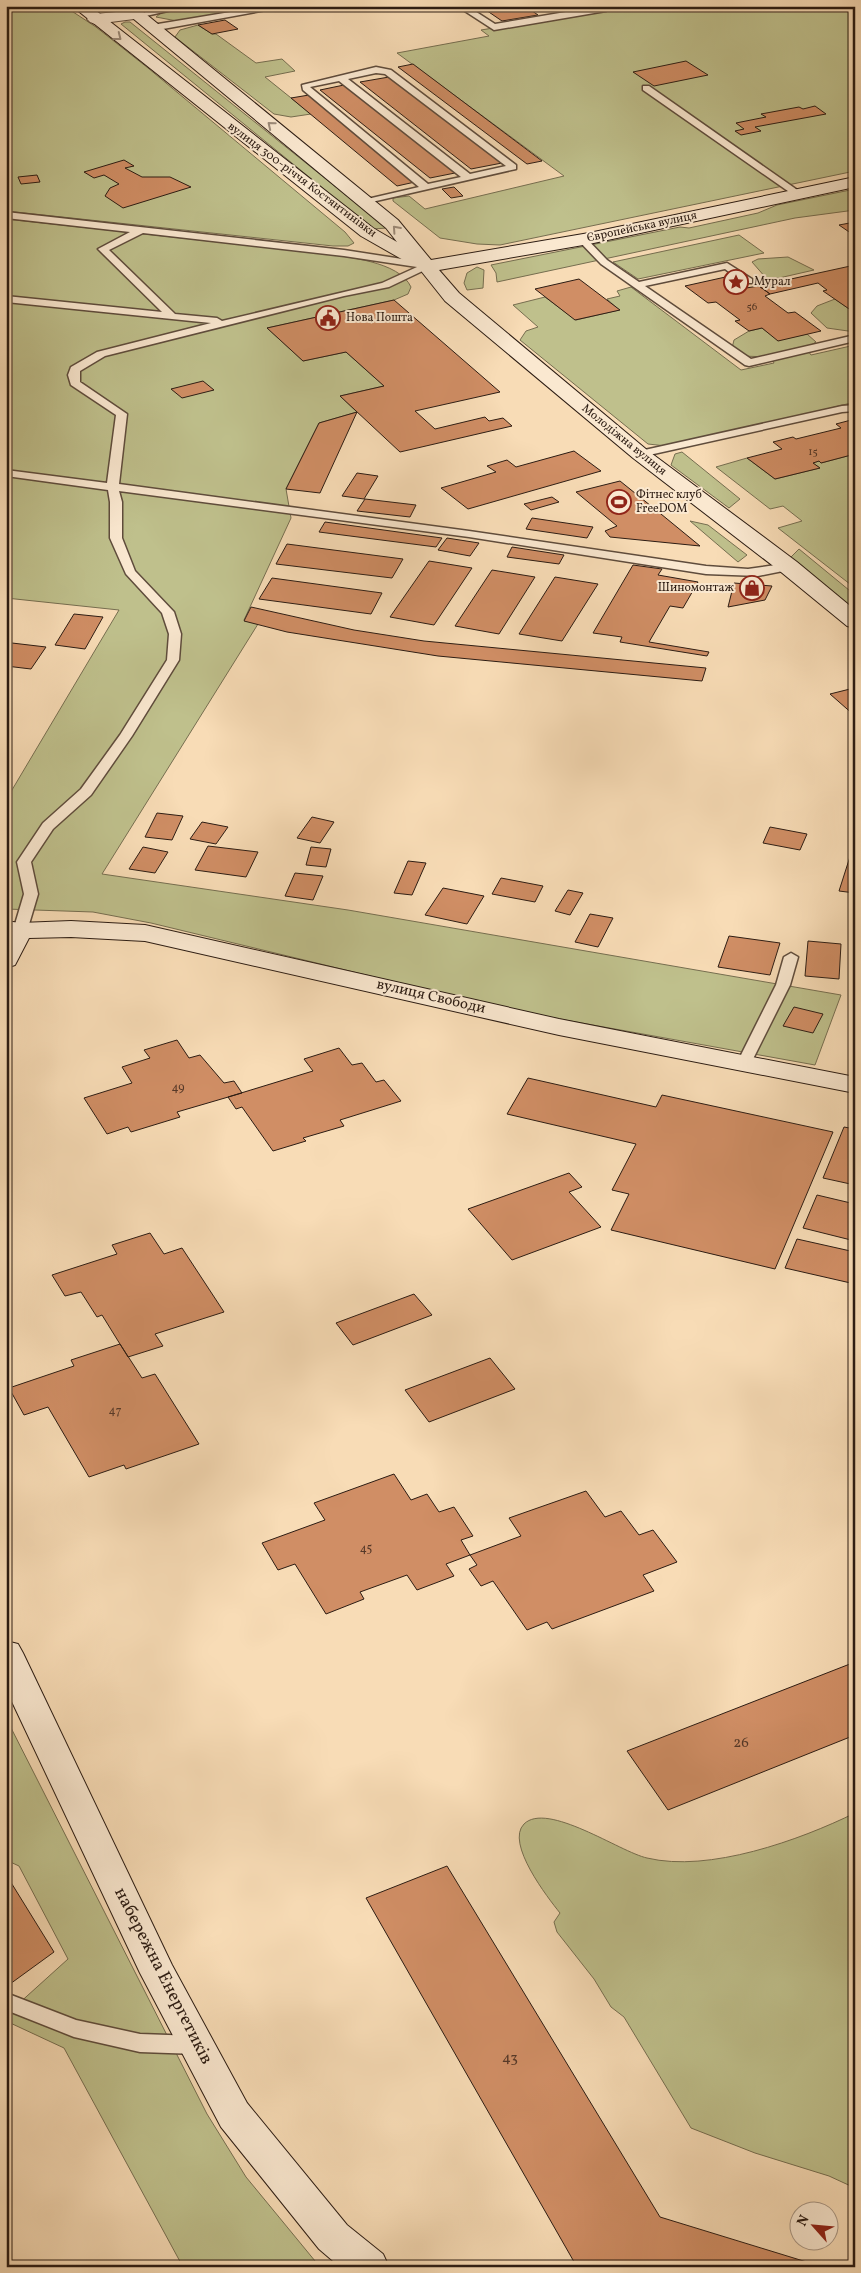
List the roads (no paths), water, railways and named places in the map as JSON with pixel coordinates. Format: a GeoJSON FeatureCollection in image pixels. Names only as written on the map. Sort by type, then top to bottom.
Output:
{"type":"FeatureCollection","features":[{"type":"Feature","properties":{"kind":"street","name":"вулиця 300-річчя Костянтинівки"},"geometry":{"type":"LineString","coordinates":[[80,6],[367,232],[428,266]]}},
{"type":"Feature","properties":{"kind":"street","name":"вулиця 300-річчя Костянтинівки"},"geometry":{"type":"LineString","coordinates":[[131,10],[392,224],[428,266]]}},
{"type":"Feature","properties":{"kind":"street"},"geometry":{"type":"LineString","coordinates":[[95,19],[131,10]]}},
{"type":"Feature","properties":{"kind":"street","name":"Європейська вулиця"},"geometry":{"type":"LineString","coordinates":[[428,266],[481,259],[855,182]]}},
{"type":"Feature","properties":{"kind":"street","name":"Молодіжна вулиця"},"geometry":{"type":"LineString","coordinates":[[428,266],[452,297],[640,454],[789,567],[855,621]]}},
{"type":"Feature","properties":{"kind":"street","name":"вулиця Свободи"},"geometry":{"type":"LineString","coordinates":[[13,930],[71,929],[145,933],[559,1026],[855,1085]]}},
{"type":"Feature","properties":{"kind":"street"},"geometry":{"type":"LineString","coordinates":[[6,960],[13,930]]}},
{"type":"Feature","properties":{"kind":"street","name":"набережна Енергетиків"},"geometry":{"type":"LineString","coordinates":[[6,1652],[158,1973],[234,2115],[333,2237],[369,2267]]}},
{"type":"Feature","properties":{"kind":"lane"},"geometry":{"type":"LineString","coordinates":[[131,10],[186,6]]}},
{"type":"Feature","properties":{"kind":"lane"},"geometry":{"type":"LineString","coordinates":[[152,28],[284,6]]}},
{"type":"Feature","properties":{"kind":"lane"},"geometry":{"type":"LineString","coordinates":[[461,6],[494,27],[606,8]]}},
{"type":"Feature","properties":{"kind":"lane"},"geometry":{"type":"LineString","coordinates":[[366,202],[513,167],[388,72],[376,70],[306,85],[306,88],[425,187]]}},
{"type":"Feature","properties":{"kind":"lane"},"geometry":{"type":"LineString","coordinates":[[340,77],[469,178]]}},
{"type":"Feature","properties":{"kind":"lane"},"geometry":{"type":"LineString","coordinates":[[646,88],[798,194]]}},
{"type":"Feature","properties":{"kind":"lane"},"geometry":{"type":"LineString","coordinates":[[6,215],[344,253],[428,266]]}},
{"type":"Feature","properties":{"kind":"lane"},"geometry":{"type":"LineString","coordinates":[[143,230],[103,249],[172,316]]}},
{"type":"Feature","properties":{"kind":"lane"},"geometry":{"type":"LineString","coordinates":[[582,239],[604,262],[749,363],[855,338]]}},
{"type":"Feature","properties":{"kind":"lane"},"geometry":{"type":"LineString","coordinates":[[13,930],[31,894],[24,862],[48,826],[86,792],[126,736],[173,660],[175,634],[168,612],[130,572],[116,538],[116,502],[113,488],[122,414],[75,384],[73,375],[75,369],[101,354],[385,285],[428,266]]}},
{"type":"Feature","properties":{"kind":"lane"},"geometry":{"type":"LineString","coordinates":[[637,285],[727,266],[748,281]]}},
{"type":"Feature","properties":{"kind":"lane"},"geometry":{"type":"LineString","coordinates":[[6,299],[228,322]]}},
{"type":"Feature","properties":{"kind":"lane"},"geometry":{"type":"LineString","coordinates":[[640,454],[842,409],[855,408]]}},
{"type":"Feature","properties":{"kind":"lane"},"geometry":{"type":"LineString","coordinates":[[6,474],[469,534],[706,570],[736,573],[769,573],[789,567]]}},
{"type":"Feature","properties":{"kind":"lane"},"geometry":{"type":"LineString","coordinates":[[744,1063],[783,985],[792,957]]}},
{"type":"Feature","properties":{"kind":"lane"},"geometry":{"type":"LineString","coordinates":[[6,2001],[74,2028],[140,2043],[197,2045]]}},
{"type":"Feature","properties":{"kind":"place","name":"Мурал"},"geometry":{"type":"Point","coordinates":[736,282]}},
{"type":"Feature","properties":{"kind":"place","name":"Нова Пошта"},"geometry":{"type":"Point","coordinates":[328,318]}},
{"type":"Feature","properties":{"kind":"place","name":"Фітнес клуб FreeDOM"},"geometry":{"type":"Point","coordinates":[619,502]}},
{"type":"Feature","properties":{"kind":"place","name":"Шиномонтаж"},"geometry":{"type":"Point","coordinates":[752,588]}}]}
